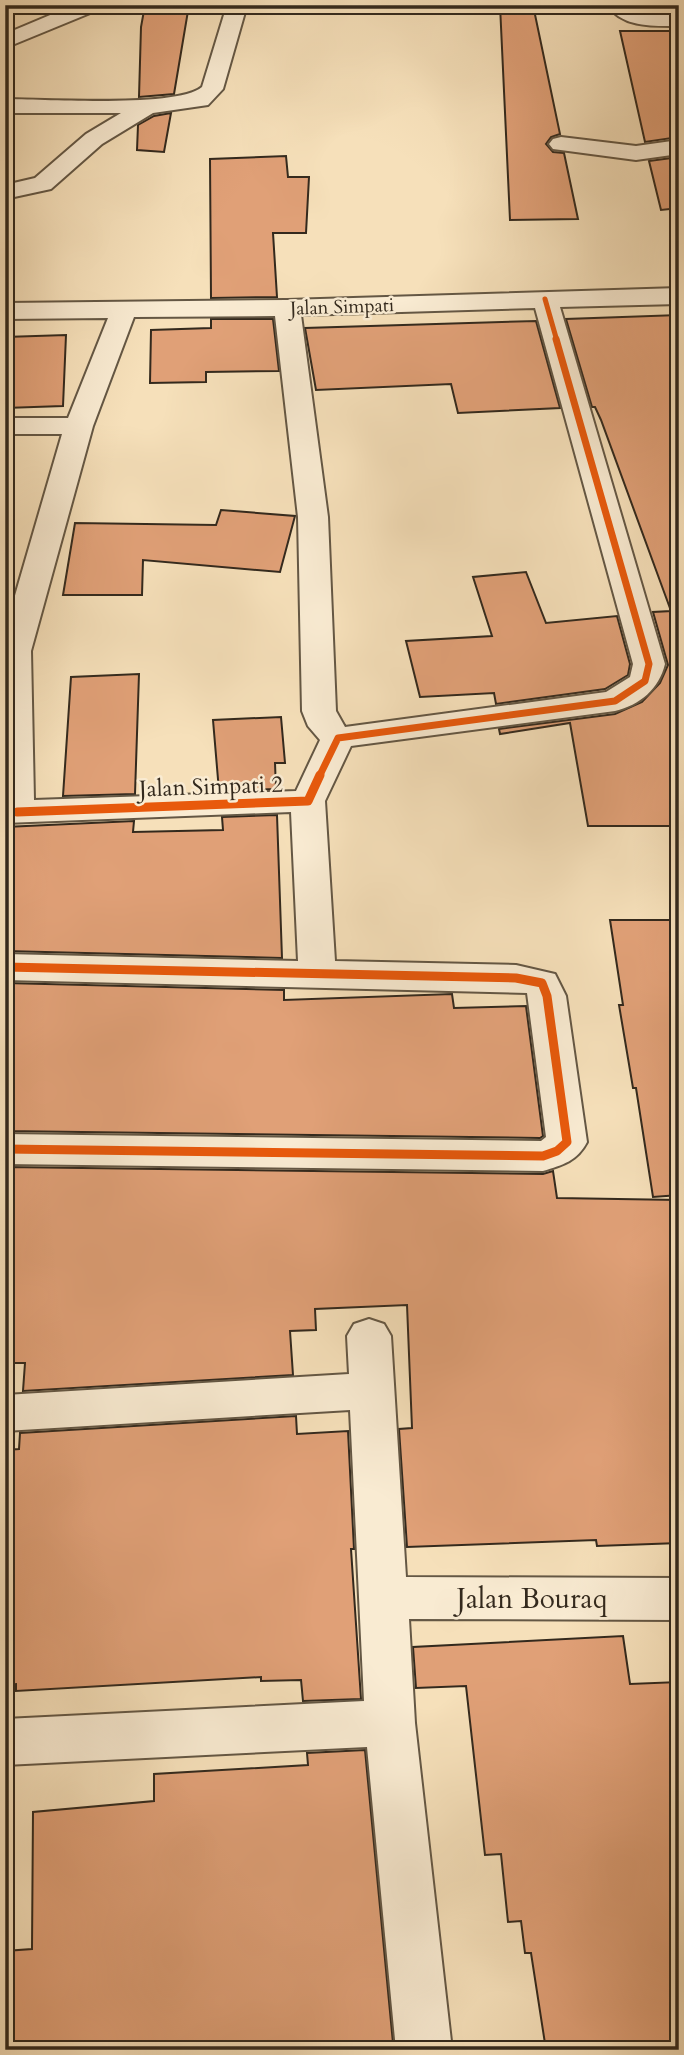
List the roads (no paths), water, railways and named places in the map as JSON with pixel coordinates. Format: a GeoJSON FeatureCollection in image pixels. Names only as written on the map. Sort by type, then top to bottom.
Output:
{"type":"FeatureCollection","features":[{"type":"Feature","properties":{"kind":"street"},"geometry":{"type":"LineString","coordinates":[[5,42],[93,5]]}},
{"type":"Feature","properties":{"kind":"street"},"geometry":{"type":"LineString","coordinates":[[5,106],[149,106],[192,103],[208,94],[237,5]]}},
{"type":"Feature","properties":{"kind":"street"},"geometry":{"type":"LineString","coordinates":[[617,5],[626,15],[673,15]]}},
{"type":"Feature","properties":{"kind":"street"},"geometry":{"type":"LineString","coordinates":[[5,192],[43,184],[94,139],[149,106]]}},
{"type":"Feature","properties":{"kind":"street"},"geometry":{"type":"LineString","coordinates":[[561,144],[646,153],[679,147]]}},
{"type":"Feature","properties":{"kind":"street","name":"Jalan Simpati"},"geometry":{"type":"LineString","coordinates":[[5,311],[287,308],[679,296]]}},
{"type":"Feature","properties":{"kind":"street"},"geometry":{"type":"LineString","coordinates":[[287,308],[313,517],[319,711],[325,726],[338,738],[615,701],[645,681],[649,664],[545,299]]}},
{"type":"Feature","properties":{"kind":"street"},"geometry":{"type":"LineString","coordinates":[[11,812],[10,665],[79,426],[124,309]]}},
{"type":"Feature","properties":{"kind":"street"},"geometry":{"type":"LineString","coordinates":[[5,426],[79,426]]}},
{"type":"Feature","properties":{"kind":"street","name":"Jalan Simpati 2"},"geometry":{"type":"LineString","coordinates":[[11,812],[308,801],[338,738]]}},
{"type":"Feature","properties":{"kind":"street"},"geometry":{"type":"LineString","coordinates":[[308,801],[317,974]]}},
{"type":"Feature","properties":{"kind":"street"},"geometry":{"type":"LineString","coordinates":[[5,967],[516,978],[542,983],[547,996],[567,1142],[557,1152],[543,1156],[5,1149]]}},
{"type":"Feature","properties":{"kind":"street"},"geometry":{"type":"LineString","coordinates":[[369,1336],[390,1723],[424,2050]]}},
{"type":"Feature","properties":{"kind":"street"},"geometry":{"type":"LineString","coordinates":[[5,1413],[371,1391]]}},
{"type":"Feature","properties":{"kind":"street","name":"Jalan Bouraq"},"geometry":{"type":"LineString","coordinates":[[385,1598],[679,1599]]}},
{"type":"Feature","properties":{"kind":"street"},"geometry":{"type":"LineString","coordinates":[[5,1742],[390,1723]]}}]}
